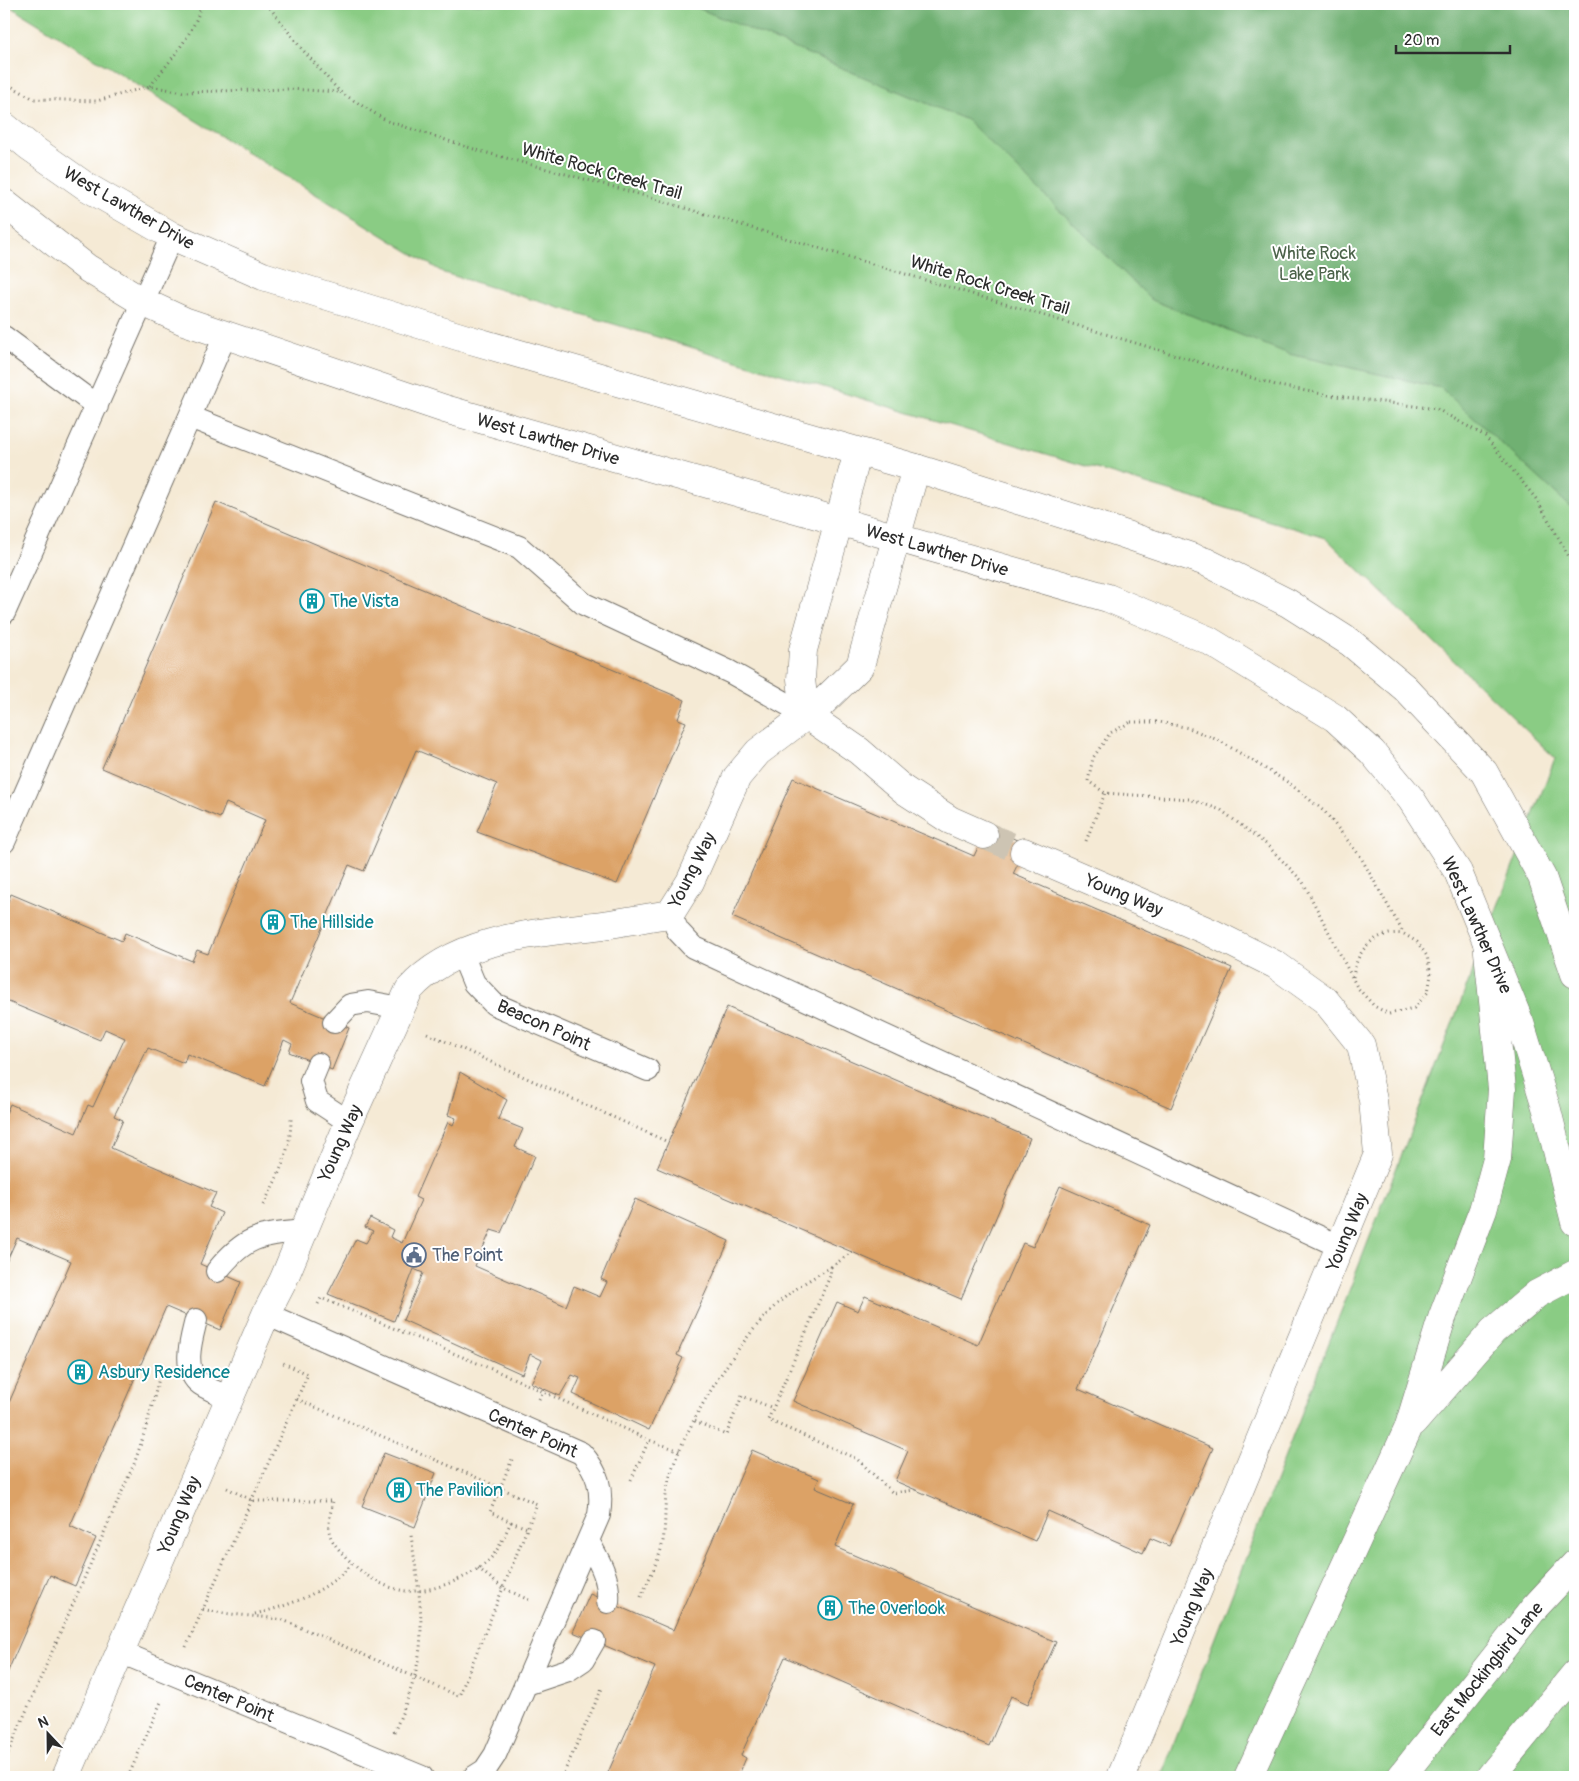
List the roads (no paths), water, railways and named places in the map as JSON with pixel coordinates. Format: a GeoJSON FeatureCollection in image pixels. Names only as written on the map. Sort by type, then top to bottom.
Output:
{"type":"FeatureCollection","features":[{"type":"Feature","properties":{"kind":"street","name":"West Lawther Drive"},"geometry":{"type":"LineString","coordinates":[[4,126],[30,147],[87,187],[172,236],[263,276],[362,308],[916,468],[1100,526],[1206,562],[1288,604],[1351,644],[1405,688],[1484,772],[1542,878],[1575,974]]}},
{"type":"Feature","properties":{"kind":"street","name":"West Lawther Drive"},"geometry":{"type":"LineString","coordinates":[[4,203],[87,268],[143,302],[226,336],[445,409],[1108,598],[1208,640],[1335,718],[1372,752],[1411,799],[1458,872],[1520,1023],[1547,1110],[1575,1222]]}},
{"type":"Feature","properties":{"kind":"street"},"geometry":{"type":"LineString","coordinates":[[858,452],[804,650],[801,680],[805,714],[859,751],[904,790],[950,820],[984,835]]}},
{"type":"Feature","properties":{"kind":"street","name":"Young Way"},"geometry":{"type":"LineString","coordinates":[[66,1777],[266,1314],[283,1281],[302,1231],[349,1122],[409,990],[419,978],[462,954],[514,935],[670,914],[690,882],[737,777],[758,752],[840,687],[860,666],[916,468]]}},
{"type":"Feature","properties":{"kind":"street","name":"Young Way"},"geometry":{"type":"LineString","coordinates":[[1024,852],[1212,933],[1276,965],[1325,1000],[1361,1045],[1373,1100],[1378,1154],[1121,1777]]}},
{"type":"Feature","properties":{"kind":"street"},"geometry":{"type":"LineString","coordinates":[[1248,1777],[1408,1429],[1442,1318],[1483,1210],[1497,1159],[1502,1089],[1487,942]]}},
{"type":"Feature","properties":{"kind":"street"},"geometry":{"type":"LineString","coordinates":[[1408,1429],[1493,1331],[1537,1294],[1575,1274]]}},
{"type":"Feature","properties":{"kind":"street","name":"East Mockingbird Lane"},"geometry":{"type":"LineString","coordinates":[[1401,1777],[1535,1607],[1575,1564]]}},
{"type":"Feature","properties":{"kind":"street"},"geometry":{"type":"LineString","coordinates":[[1490,1777],[1575,1674]]}},
{"type":"Feature","properties":{"kind":"lane"},"geometry":{"type":"LineString","coordinates":[[4,613],[172,236]]}},
{"type":"Feature","properties":{"kind":"lane"},"geometry":{"type":"LineString","coordinates":[[4,842],[226,336]]}},
{"type":"Feature","properties":{"kind":"lane"},"geometry":{"type":"LineString","coordinates":[[4,337],[97,406]]}},
{"type":"Feature","properties":{"kind":"lane"},"geometry":{"type":"LineString","coordinates":[[190,417],[518,547],[584,604],[730,672],[805,714]]}},
{"type":"Feature","properties":{"kind":"lane"},"geometry":{"type":"LineString","coordinates":[[670,914],[678,931],[693,947],[1341,1247]]}},
{"type":"Feature","properties":{"kind":"lane","name":"Beacon Point"},"geometry":{"type":"LineString","coordinates":[[462,954],[474,983],[494,1004],[648,1070]]}},
{"type":"Feature","properties":{"kind":"lane"},"geometry":{"type":"LineString","coordinates":[[334,1022],[350,1004],[368,1002],[398,1014]]}},
{"type":"Feature","properties":{"kind":"lane"},"geometry":{"type":"LineString","coordinates":[[318,1064],[311,1080],[317,1101],[349,1122]]}},
{"type":"Feature","properties":{"kind":"lane"},"geometry":{"type":"LineString","coordinates":[[217,1271],[232,1252],[261,1235],[302,1231]]}},
{"type":"Feature","properties":{"kind":"lane","name":"Center Point"},"geometry":{"type":"LineString","coordinates":[[266,1314],[581,1453],[595,1471],[601,1489],[599,1515],[495,1755],[485,1770],[474,1777]]}},
{"type":"Feature","properties":{"kind":"lane"},"geometry":{"type":"LineString","coordinates":[[196,1320],[190,1352],[193,1374],[198,1382],[230,1398]]}},
{"type":"Feature","properties":{"kind":"lane"},"geometry":{"type":"LineString","coordinates":[[588,1541],[606,1575],[610,1588],[608,1602]]}},
{"type":"Feature","properties":{"kind":"lane"},"geometry":{"type":"LineString","coordinates":[[526,1684],[568,1670],[583,1660],[594,1641]]}},
{"type":"Feature","properties":{"kind":"lane","name":"Center Point"},"geometry":{"type":"LineString","coordinates":[[120,1652],[422,1777]]}},
{"type":"Feature","properties":{"kind":"tunnel"},"geometry":{"type":"LineString","coordinates":[[984,835],[1024,852]]}},
{"type":"Feature","properties":{"kind":"place","name":"The Vista"},"geometry":{"type":"Point","coordinates":[312,601]}},
{"type":"Feature","properties":{"kind":"place","name":"The Hillside"},"geometry":{"type":"Point","coordinates":[273,922]}},
{"type":"Feature","properties":{"kind":"place","name":"The Point"},"geometry":{"type":"Point","coordinates":[414,1255]}},
{"type":"Feature","properties":{"kind":"place","name":"Asbury Residence"},"geometry":{"type":"Point","coordinates":[80,1372]}},
{"type":"Feature","properties":{"kind":"place","name":"The Pavilion"},"geometry":{"type":"Point","coordinates":[399,1490]}},
{"type":"Feature","properties":{"kind":"place","name":"The Overlook"},"geometry":{"type":"Point","coordinates":[830,1608]}},
{"type":"Feature","properties":{"kind":"park label","name":"White Rock Lake Park"},"geometry":{"type":"Point","coordinates":[1314,263]}}]}
